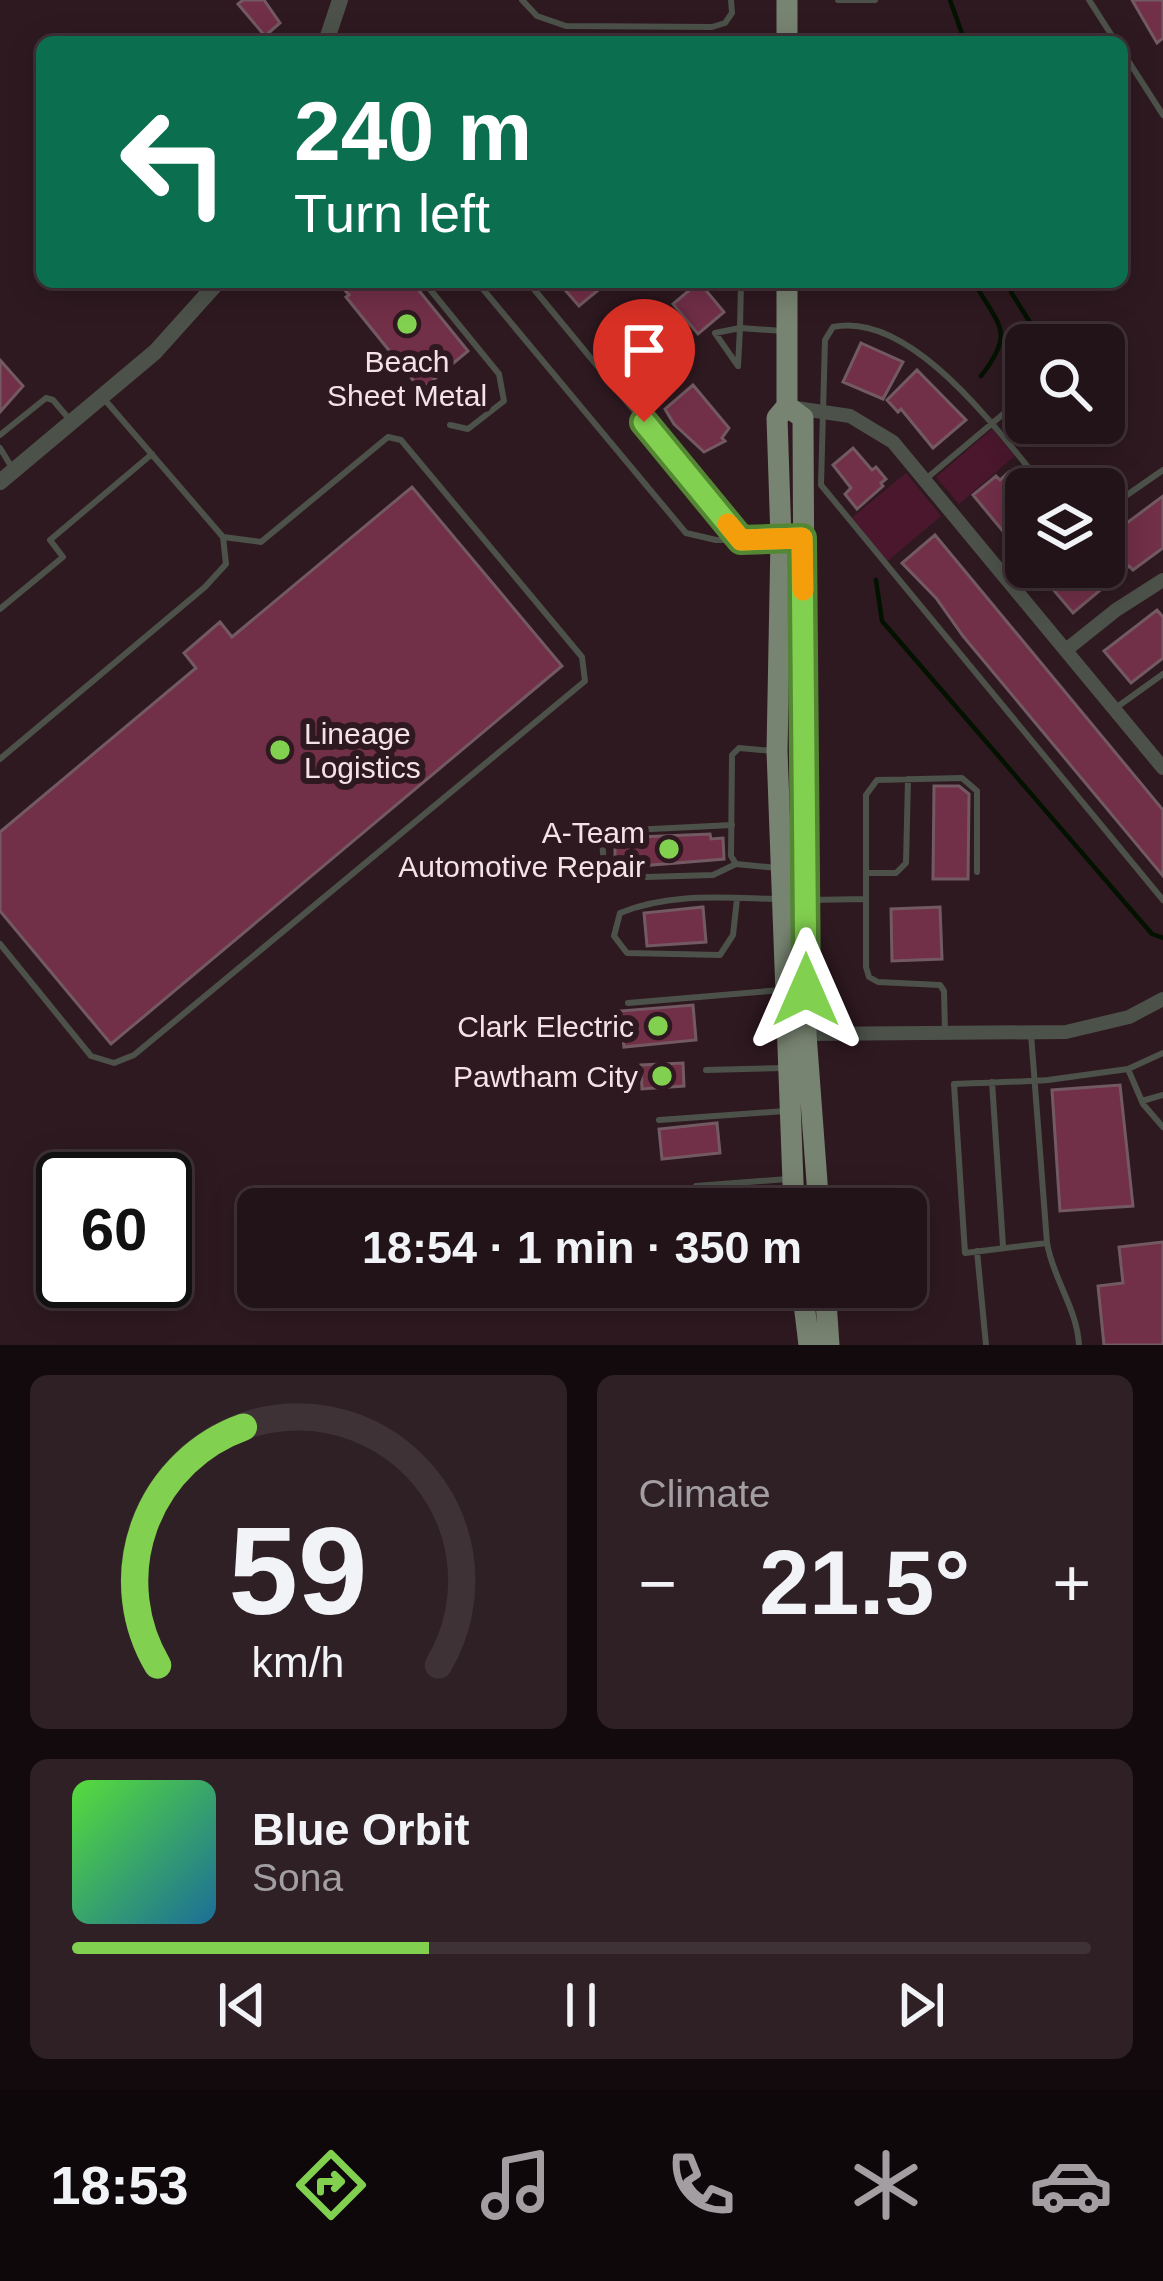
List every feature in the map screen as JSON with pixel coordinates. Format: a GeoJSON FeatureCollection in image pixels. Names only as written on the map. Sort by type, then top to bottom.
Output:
{"type":"FeatureCollection","features":[{"type":"Feature","properties":{"kind":"main road"},"geometry":{"type":"LineString","coordinates":[[787,0],[787,36]]}},
{"type":"Feature","properties":{"kind":"main road"},"geometry":{"type":"LineString","coordinates":[[787,288],[787,406],[803,418],[788,533],[777,752],[785,990],[796,1034],[816,1188]]}},
{"type":"Feature","properties":{"kind":"main road"},"geometry":{"type":"LineString","coordinates":[[788,533],[805,900],[796,1034],[787,1068],[791,1188]]}},
{"type":"Feature","properties":{"kind":"main road"},"geometry":{"type":"LineString","coordinates":[[805,1308],[809,1345]]}},
{"type":"Feature","properties":{"kind":"main road"},"geometry":{"type":"LineString","coordinates":[[826,1308],[829,1345]]}},
{"type":"Feature","properties":{"kind":"street"},"geometry":{"type":"LineString","coordinates":[[328,36],[340,0]]}},
{"type":"Feature","properties":{"kind":"street"},"geometry":{"type":"LineString","coordinates":[[7,477],[175,333],[213,288]]}},
{"type":"Feature","properties":{"kind":"street"},"geometry":{"type":"LineString","coordinates":[[787,406],[850,416],[893,442],[1005,577]]}},
{"type":"Feature","properties":{"kind":"street"},"geometry":{"type":"LineString","coordinates":[[1066,650],[1163,580]]}},
{"type":"Feature","properties":{"kind":"street"},"geometry":{"type":"LineString","coordinates":[[1014,588],[1163,768]]}},
{"type":"Feature","properties":{"kind":"street"},"geometry":{"type":"LineString","coordinates":[[796,1034],[1031,1034],[1100,1026],[1129,1018],[1163,999]]}},
{"type":"Feature","properties":{"kind":"lane"},"geometry":{"type":"LineString","coordinates":[[522,0],[537,16],[566,26],[712,27],[725,23],[732,13],[731,0]]}},
{"type":"Feature","properties":{"kind":"lane"},"geometry":{"type":"LineString","coordinates":[[838,0],[875,0]]}},
{"type":"Feature","properties":{"kind":"lane"},"geometry":{"type":"LineString","coordinates":[[1089,0],[1112,36]]}},
{"type":"Feature","properties":{"kind":"lane"},"geometry":{"type":"LineString","coordinates":[[1128,60],[1163,115]]}},
{"type":"Feature","properties":{"kind":"lane"},"geometry":{"type":"LineString","coordinates":[[429,288],[499,374],[504,401],[468,430],[450,425]]}},
{"type":"Feature","properties":{"kind":"lane"},"geometry":{"type":"LineString","coordinates":[[482,288],[686,533],[702,539],[741,540],[788,533]]}},
{"type":"Feature","properties":{"kind":"lane"},"geometry":{"type":"LineString","coordinates":[[533,288],[741,540]]}},
{"type":"Feature","properties":{"kind":"lane"},"geometry":{"type":"LineString","coordinates":[[740,288],[740,328],[740,347],[738,366],[715,334],[740,328],[787,332]]}},
{"type":"Feature","properties":{"kind":"lane"},"geometry":{"type":"LineString","coordinates":[[1029,468],[928,358],[877,332],[849,324],[833,328],[825,340],[822,412],[821,485],[830,501],[1163,900]]}},
{"type":"Feature","properties":{"kind":"lane"},"geometry":{"type":"LineString","coordinates":[[0,435],[46,398],[72,423]]}},
{"type":"Feature","properties":{"kind":"lane"},"geometry":{"type":"LineString","coordinates":[[0,759],[226,564],[223,537],[103,398]]}},
{"type":"Feature","properties":{"kind":"lane"},"geometry":{"type":"LineString","coordinates":[[925,480],[1005,413]]}},
{"type":"Feature","properties":{"kind":"lane"},"geometry":{"type":"LineString","coordinates":[[0,944],[91,1056],[113,1063],[134,1054],[585,680],[582,657],[401,440],[388,437],[261,542],[223,537]]}},
{"type":"Feature","properties":{"kind":"lane"},"geometry":{"type":"LineString","coordinates":[[0,448],[7,477]]}},
{"type":"Feature","properties":{"kind":"lane"},"geometry":{"type":"LineString","coordinates":[[0,609],[63,557],[50,540],[152,454]]}},
{"type":"Feature","properties":{"kind":"lane"},"geometry":{"type":"LineString","coordinates":[[1125,496],[1163,470]]}},
{"type":"Feature","properties":{"kind":"lane"},"geometry":{"type":"LineString","coordinates":[[1114,709],[1163,674]]}},
{"type":"Feature","properties":{"kind":"lane"},"geometry":{"type":"LineString","coordinates":[[736,864],[731,856],[733,755],[739,748],[777,752]]}},
{"type":"Feature","properties":{"kind":"lane"},"geometry":{"type":"LineString","coordinates":[[946,1035],[940,985],[878,982],[869,976],[866,795],[877,780],[962,778],[977,790],[977,872]]}},
{"type":"Feature","properties":{"kind":"lane"},"geometry":{"type":"LineString","coordinates":[[866,874],[896,873],[906,863],[908,779]]}},
{"type":"Feature","properties":{"kind":"lane"},"geometry":{"type":"LineString","coordinates":[[732,825],[612,832],[602,839],[604,866],[612,878],[713,875],[736,864],[781,868]]}},
{"type":"Feature","properties":{"kind":"lane"},"geometry":{"type":"LineString","coordinates":[[737,898],[733,935],[720,955],[627,953],[614,936],[620,913],[640,904],[676,898],[737,898],[782,899]]}},
{"type":"Feature","properties":{"kind":"lane"},"geometry":{"type":"LineString","coordinates":[[805,900],[866,899]]}},
{"type":"Feature","properties":{"kind":"lane"},"geometry":{"type":"LineString","coordinates":[[628,1003],[785,990]]}},
{"type":"Feature","properties":{"kind":"lane"},"geometry":{"type":"LineString","coordinates":[[1031,1034],[1046,1243],[1050,1264],[1078,1327],[1079,1345]]}},
{"type":"Feature","properties":{"kind":"lane"},"geometry":{"type":"LineString","coordinates":[[1046,1243],[964,1253],[954,1084],[1128,1070],[1163,1053]]}},
{"type":"Feature","properties":{"kind":"lane"},"geometry":{"type":"LineString","coordinates":[[706,1070],[787,1068]]}},
{"type":"Feature","properties":{"kind":"lane"},"geometry":{"type":"LineString","coordinates":[[1128,1070],[1142,1101],[1163,1126]]}},
{"type":"Feature","properties":{"kind":"lane"},"geometry":{"type":"LineString","coordinates":[[992,1082],[1003,1248]]}},
{"type":"Feature","properties":{"kind":"lane"},"geometry":{"type":"LineString","coordinates":[[1142,1101],[1163,1095]]}},
{"type":"Feature","properties":{"kind":"lane"},"geometry":{"type":"LineString","coordinates":[[658,1120],[788,1111]]}},
{"type":"Feature","properties":{"kind":"lane"},"geometry":{"type":"LineString","coordinates":[[696,1186],[790,1179]]}},
{"type":"Feature","properties":{"kind":"lane"},"geometry":{"type":"LineString","coordinates":[[748,1183],[748,1188]]}},
{"type":"Feature","properties":{"kind":"lane"},"geometry":{"type":"LineString","coordinates":[[977,1251],[986,1345]]}},
{"type":"Feature","properties":{"kind":"shaded area"},"geometry":{"type":"Polygon","coordinates":[[[992,429],[1015,456],[959,504],[936,477],[992,429]]]}},
{"type":"Feature","properties":{"kind":"shaded area"},"geometry":{"type":"Polygon","coordinates":[[[906,473],[941,516],[885,563],[849,520],[906,473]]]}},
{"type":"Feature","properties":{"kind":"building"},"geometry":{"type":"Polygon","coordinates":[[[264,0],[280,23],[265,36],[238,4],[264,0]]]}},
{"type":"Feature","properties":{"kind":"building"},"geometry":{"type":"Polygon","coordinates":[[[1132,0],[1163,0],[1163,38],[1157,43],[1132,0]]]}},
{"type":"Feature","properties":{"kind":"building","name":"Beach Sheet Metal"},"geometry":{"type":"Polygon","coordinates":[[[343,288],[417,288],[468,351],[421,390],[346,297],[343,288]]]}},
{"type":"Feature","properties":{"kind":"building"},"geometry":{"type":"Polygon","coordinates":[[[563,288],[601,288],[579,306],[563,288]]]}},
{"type":"Feature","properties":{"kind":"building"},"geometry":{"type":"Polygon","coordinates":[[[692,288],[704,288],[724,312],[698,334],[673,304],[692,288]]]}},
{"type":"Feature","properties":{"kind":"building"},"geometry":{"type":"Polygon","coordinates":[[[639,320],[676,364],[647,388],[610,343],[639,320]]]}},
{"type":"Feature","properties":{"kind":"building"},"geometry":{"type":"Polygon","coordinates":[[[861,343],[903,362],[883,399],[843,382],[861,343]]]}},
{"type":"Feature","properties":{"kind":"building"},"geometry":{"type":"Polygon","coordinates":[[[0,360],[23,386],[0,412],[0,360]]]}},
{"type":"Feature","properties":{"kind":"building"},"geometry":{"type":"Polygon","coordinates":[[[917,370],[966,420],[933,448],[901,409],[898,412],[887,400],[917,370]]]}},
{"type":"Feature","properties":{"kind":"building"},"geometry":{"type":"Polygon","coordinates":[[[693,385],[729,428],[722,438],[725,441],[704,452],[665,409],[693,385]]]}},
{"type":"Feature","properties":{"kind":"building"},"geometry":{"type":"Polygon","coordinates":[[[853,448],[886,479],[857,509],[845,494],[851,488],[833,465],[853,448]]]}},
{"type":"Feature","properties":{"kind":"building"},"geometry":{"type":"Polygon","coordinates":[[[996,476],[1000,480],[1005,476],[1005,534],[973,495],[996,476]]]}},
{"type":"Feature","properties":{"kind":"building","name":"Lineage Logistics"},"geometry":{"type":"Polygon","coordinates":[[[412,487],[562,666],[111,1044],[0,911],[0,832],[196,668],[184,653],[220,622],[232,637],[412,487]]]}},
{"type":"Feature","properties":{"kind":"building"},"geometry":{"type":"Polygon","coordinates":[[[1163,496],[1163,548],[1133,570],[1129,566],[1125,569],[1125,524],[1163,496]]]}},
{"type":"Feature","properties":{"kind":"building"},"geometry":{"type":"Polygon","coordinates":[[[935,535],[1163,810],[1163,876],[936,598],[902,563],[935,535]]]}},
{"type":"Feature","properties":{"kind":"building"},"geometry":{"type":"Polygon","coordinates":[[[1052,588],[1103,588],[1073,613],[1052,588]]]}},
{"type":"Feature","properties":{"kind":"building"},"geometry":{"type":"Polygon","coordinates":[[[1157,610],[1163,617],[1163,658],[1131,683],[1104,651],[1157,610]]]}},
{"type":"Feature","properties":{"kind":"building"},"geometry":{"type":"Polygon","coordinates":[[[934,786],[959,786],[969,794],[968,879],[933,879],[934,786]]]}},
{"type":"Feature","properties":{"kind":"building","name":"A-Team Automotive Repair"},"geometry":{"type":"Polygon","coordinates":[[[710,834],[711,839],[723,838],[724,859],[615,868],[615,838],[710,834]]]}},
{"type":"Feature","properties":{"kind":"building"},"geometry":{"type":"Polygon","coordinates":[[[703,907],[706,942],[647,946],[644,913],[703,907]]]}},
{"type":"Feature","properties":{"kind":"building"},"geometry":{"type":"Polygon","coordinates":[[[940,907],[942,959],[892,961],[891,909],[940,907]]]}},
{"type":"Feature","properties":{"kind":"building","name":"Clark Electric"},"geometry":{"type":"Polygon","coordinates":[[[693,1005],[696,1040],[624,1047],[620,1011],[693,1005]]]}},
{"type":"Feature","properties":{"kind":"building","name":"Pawtham City"},"geometry":{"type":"Polygon","coordinates":[[[683,1063],[684,1086],[642,1089],[641,1065],[683,1063]]]}},
{"type":"Feature","properties":{"kind":"building"},"geometry":{"type":"Polygon","coordinates":[[[1120,1085],[1133,1206],[1060,1211],[1052,1090],[1120,1085]]]}},
{"type":"Feature","properties":{"kind":"building"},"geometry":{"type":"Polygon","coordinates":[[[717,1123],[720,1153],[662,1159],[659,1129],[717,1123]]]}},
{"type":"Feature","properties":{"kind":"building"},"geometry":{"type":"Polygon","coordinates":[[[1163,1242],[1163,1345],[1104,1345],[1098,1286],[1123,1283],[1119,1247],[1163,1242]]]}},
{"type":"Feature","properties":{"kind":"waterway"},"geometry":{"type":"LineString","coordinates":[[950,0],[963,36]]}},
{"type":"Feature","properties":{"kind":"waterway"},"geometry":{"type":"LineString","coordinates":[[977,288],[1001,338],[981,376]]}},
{"type":"Feature","properties":{"kind":"waterway"},"geometry":{"type":"LineString","coordinates":[[1012,288],[1031,324]]}},
{"type":"Feature","properties":{"kind":"waterway"},"geometry":{"type":"LineString","coordinates":[[876,580],[882,621],[1152,934],[1163,938]]}},
{"type":"Feature","properties":{"kind":"slow traffic"},"geometry":{"type":"LineString","coordinates":[[728,524],[741,540],[802,538],[803,590]]}},
{"type":"Feature","properties":{"kind":"place","name":"Beach Sheet Metal"},"geometry":{"type":"Point","coordinates":[407,324]}},
{"type":"Feature","properties":{"kind":"place","name":"Lineage Logistics"},"geometry":{"type":"Point","coordinates":[280,750]}},
{"type":"Feature","properties":{"kind":"place","name":"A-Team Automotive Repair"},"geometry":{"type":"Point","coordinates":[669,849]}},
{"type":"Feature","properties":{"kind":"place","name":"Clark Electric"},"geometry":{"type":"Point","coordinates":[658,1026]}},
{"type":"Feature","properties":{"kind":"place","name":"Pawtham City"},"geometry":{"type":"Point","coordinates":[662,1076]}},
{"type":"Feature","properties":{"kind":"route"},"geometry":{"type":"LineString","coordinates":[[644,422],[741,540],[802,538],[806,990]]}}]}
